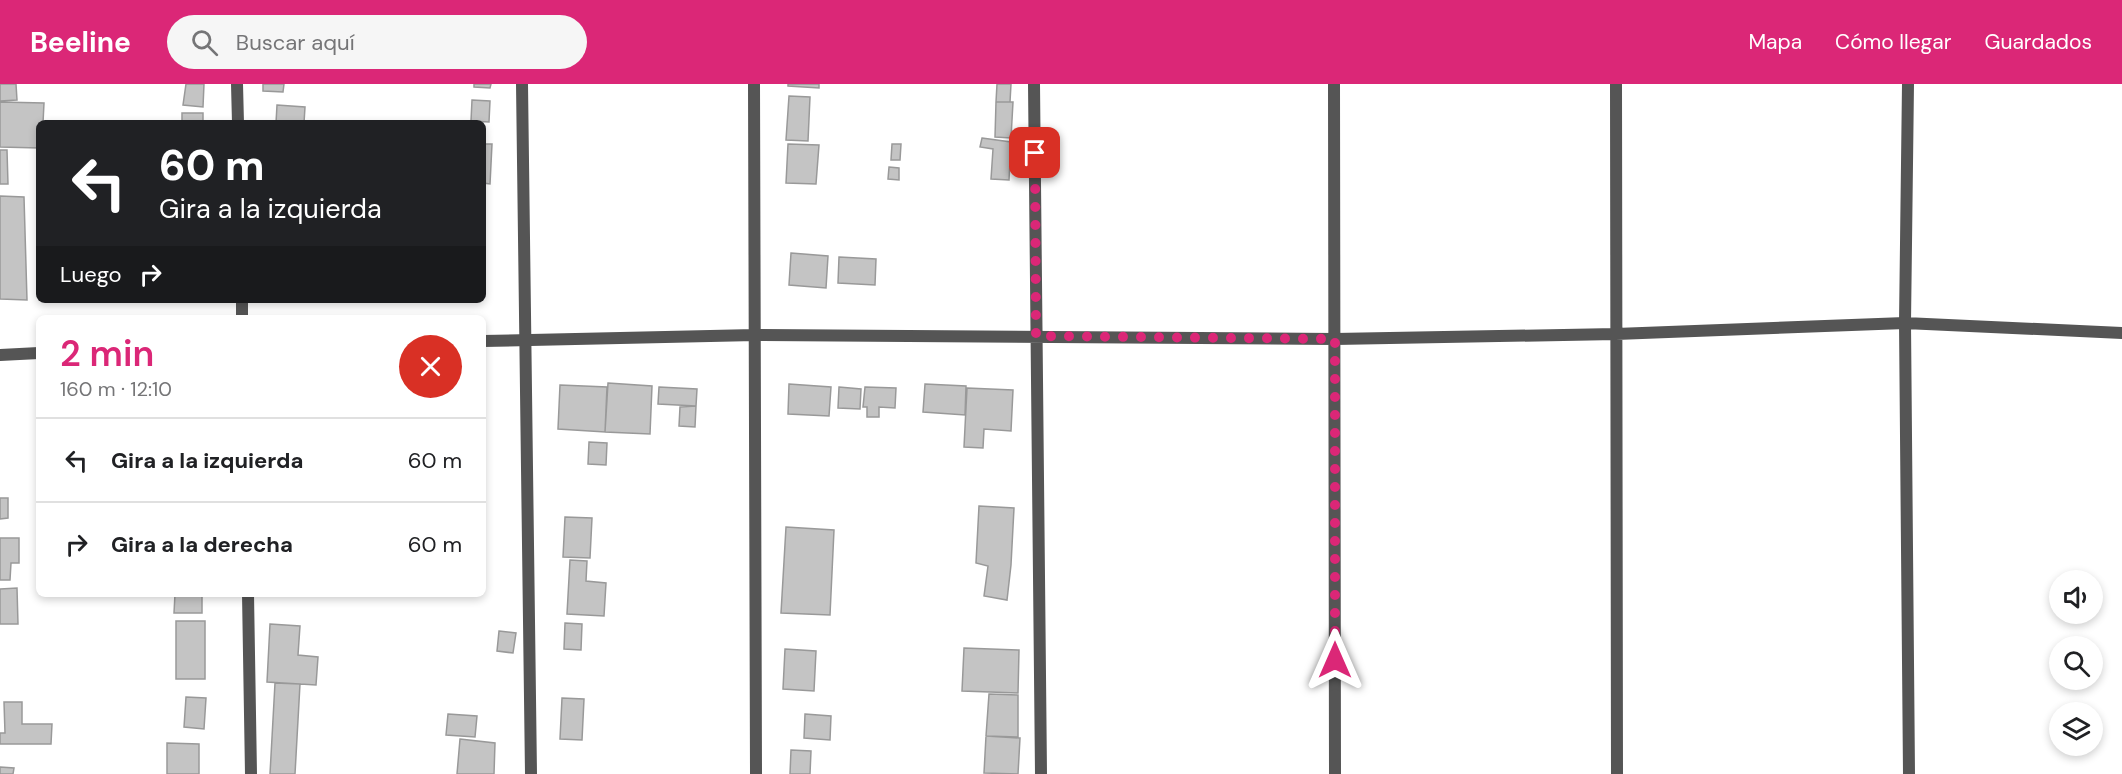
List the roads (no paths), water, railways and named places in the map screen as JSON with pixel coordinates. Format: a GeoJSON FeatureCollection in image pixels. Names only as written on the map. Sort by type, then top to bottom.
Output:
{"type":"FeatureCollection","features":[{"type":"Feature","properties":{"kind":"street"},"geometry":{"type":"LineString","coordinates":[[237,84],[238,120]]}},
{"type":"Feature","properties":{"kind":"street"},"geometry":{"type":"LineString","coordinates":[[522,84],[531,774]]}},
{"type":"Feature","properties":{"kind":"street"},"geometry":{"type":"LineString","coordinates":[[754,84],[756,774]]}},
{"type":"Feature","properties":{"kind":"street"},"geometry":{"type":"LineString","coordinates":[[1034,84],[1041,774]]}},
{"type":"Feature","properties":{"kind":"street"},"geometry":{"type":"LineString","coordinates":[[1334,84],[1335,774]]}},
{"type":"Feature","properties":{"kind":"street"},"geometry":{"type":"LineString","coordinates":[[1616,84],[1617,774]]}},
{"type":"Feature","properties":{"kind":"street"},"geometry":{"type":"LineString","coordinates":[[1908,84],[1905,323],[1908,774]]}},
{"type":"Feature","properties":{"kind":"street"},"geometry":{"type":"LineString","coordinates":[[486,341],[755,336],[1335,339],[1617,334],[1905,323],[2122,333]]}},
{"type":"Feature","properties":{"kind":"street"},"geometry":{"type":"LineString","coordinates":[[0,355],[36,353]]}},
{"type":"Feature","properties":{"kind":"street"},"geometry":{"type":"LineString","coordinates":[[248,597],[251,774]]}}]}
